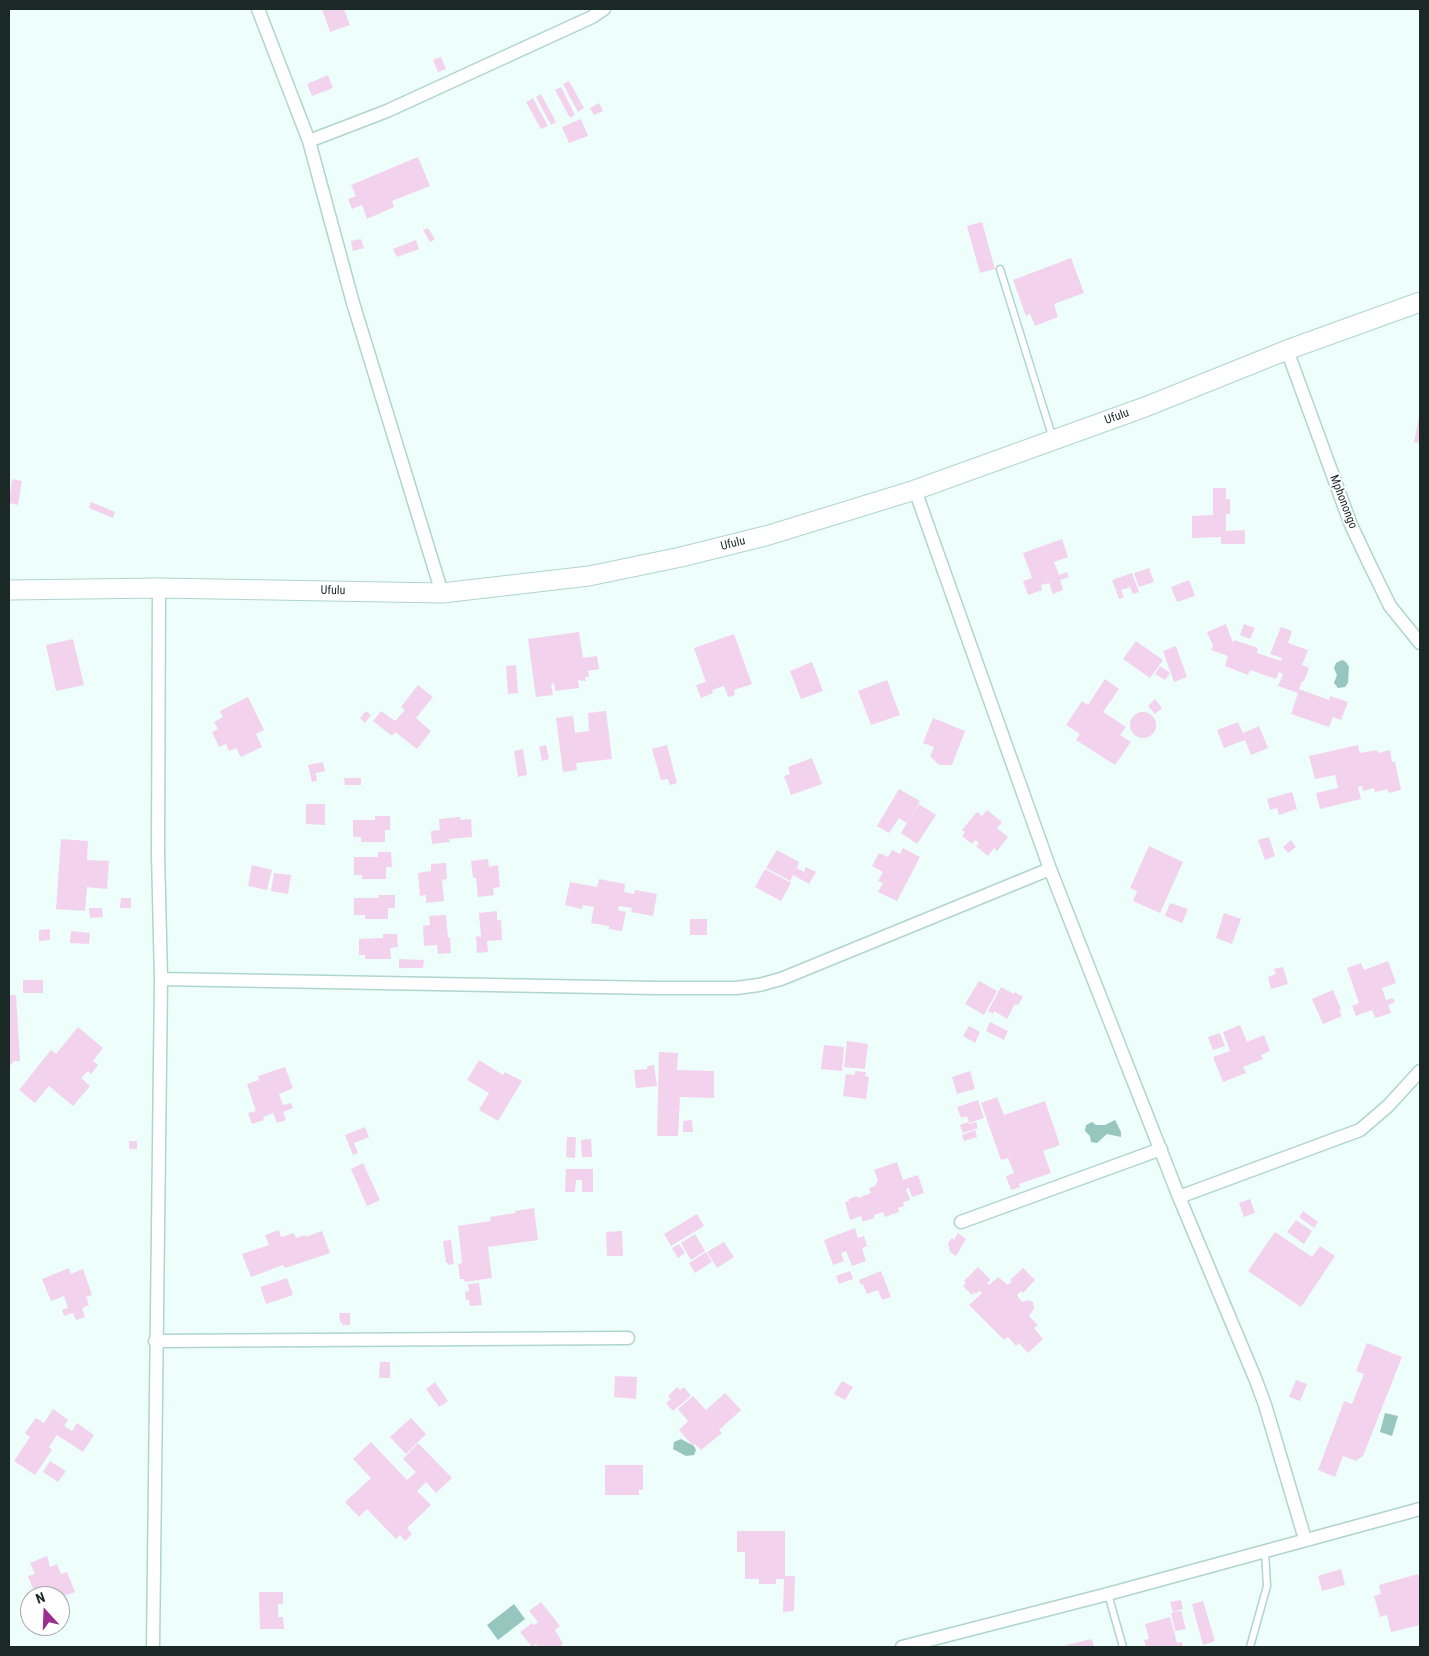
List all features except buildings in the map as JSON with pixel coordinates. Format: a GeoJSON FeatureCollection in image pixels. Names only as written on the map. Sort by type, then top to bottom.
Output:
{"type":"FeatureCollection","features":[{"type":"Feature","properties":{"kind":"street"},"geometry":{"type":"LineString","coordinates":[[258,9],[309,142],[353,303],[442,593]]}},
{"type":"Feature","properties":{"kind":"street"},"geometry":{"type":"LineString","coordinates":[[309,142],[387,111],[592,17],[604,9]]}},
{"type":"Feature","properties":{"kind":"street","name":"Ufulu"},"geometry":{"type":"LineString","coordinates":[[9,590],[159,588],[442,593],[589,576],[681,557],[768,536],[915,490],[1154,403],[1287,350],[1420,302]]}},
{"type":"Feature","properties":{"kind":"street","name":"Mphonongo"},"geometry":{"type":"LineString","coordinates":[[1287,350],[1351,525],[1365,556],[1390,606],[1420,643]]}},
{"type":"Feature","properties":{"kind":"street"},"geometry":{"type":"LineString","coordinates":[[915,490],[1050,869],[1179,1197],[1258,1387],[1305,1539]]}},
{"type":"Feature","properties":{"kind":"street"},"geometry":{"type":"LineString","coordinates":[[153,1647],[160,979],[158,854],[159,588]]}},
{"type":"Feature","properties":{"kind":"street"},"geometry":{"type":"LineString","coordinates":[[160,979],[736,988],[759,985],[781,979],[1050,869]]}},
{"type":"Feature","properties":{"kind":"street"},"geometry":{"type":"LineString","coordinates":[[1179,1197],[1360,1130],[1388,1106],[1420,1072]]}},
{"type":"Feature","properties":{"kind":"street"},"geometry":{"type":"LineString","coordinates":[[962,1222],[1161,1149]]}},
{"type":"Feature","properties":{"kind":"street"},"geometry":{"type":"LineString","coordinates":[[156,1341],[628,1338]]}},
{"type":"Feature","properties":{"kind":"street"},"geometry":{"type":"LineString","coordinates":[[902,1647],[1108,1594],[1420,1509]]}},
{"type":"Feature","properties":{"kind":"lane"},"geometry":{"type":"LineString","coordinates":[[1000,269],[1053,440]]}},
{"type":"Feature","properties":{"kind":"lane"},"geometry":{"type":"LineString","coordinates":[[1250,1647],[1267,1586],[1265,1552]]}},
{"type":"Feature","properties":{"kind":"lane"},"geometry":{"type":"LineString","coordinates":[[1108,1594],[1123,1647]]}},
{"type":"Feature","properties":{"kind":"shaded area"},"geometry":{"type":"Polygon","coordinates":[[[1342,660],[1349,667],[1348,683],[1345,687],[1338,688],[1334,683],[1337,675],[1334,668],[1336,663],[1342,660]]]}},
{"type":"Feature","properties":{"kind":"shaded area"},"geometry":{"type":"Polygon","coordinates":[[[1115,1120],[1121,1132],[1121,1137],[1107,1134],[1097,1143],[1091,1142],[1090,1136],[1085,1131],[1086,1125],[1092,1122],[1096,1125],[1105,1125],[1115,1120]]]}},
{"type":"Feature","properties":{"kind":"shaded area"},"geometry":{"type":"Polygon","coordinates":[[[1385,1413],[1398,1416],[1392,1436],[1380,1432],[1385,1413]]]}},
{"type":"Feature","properties":{"kind":"shaded area"},"geometry":{"type":"Polygon","coordinates":[[[681,1439],[694,1446],[696,1450],[694,1455],[686,1456],[673,1449],[674,1442],[681,1439]]]}},
{"type":"Feature","properties":{"kind":"shaded area"},"geometry":{"type":"Polygon","coordinates":[[[514,1604],[525,1619],[498,1640],[487,1625],[514,1604]]]}}]}
